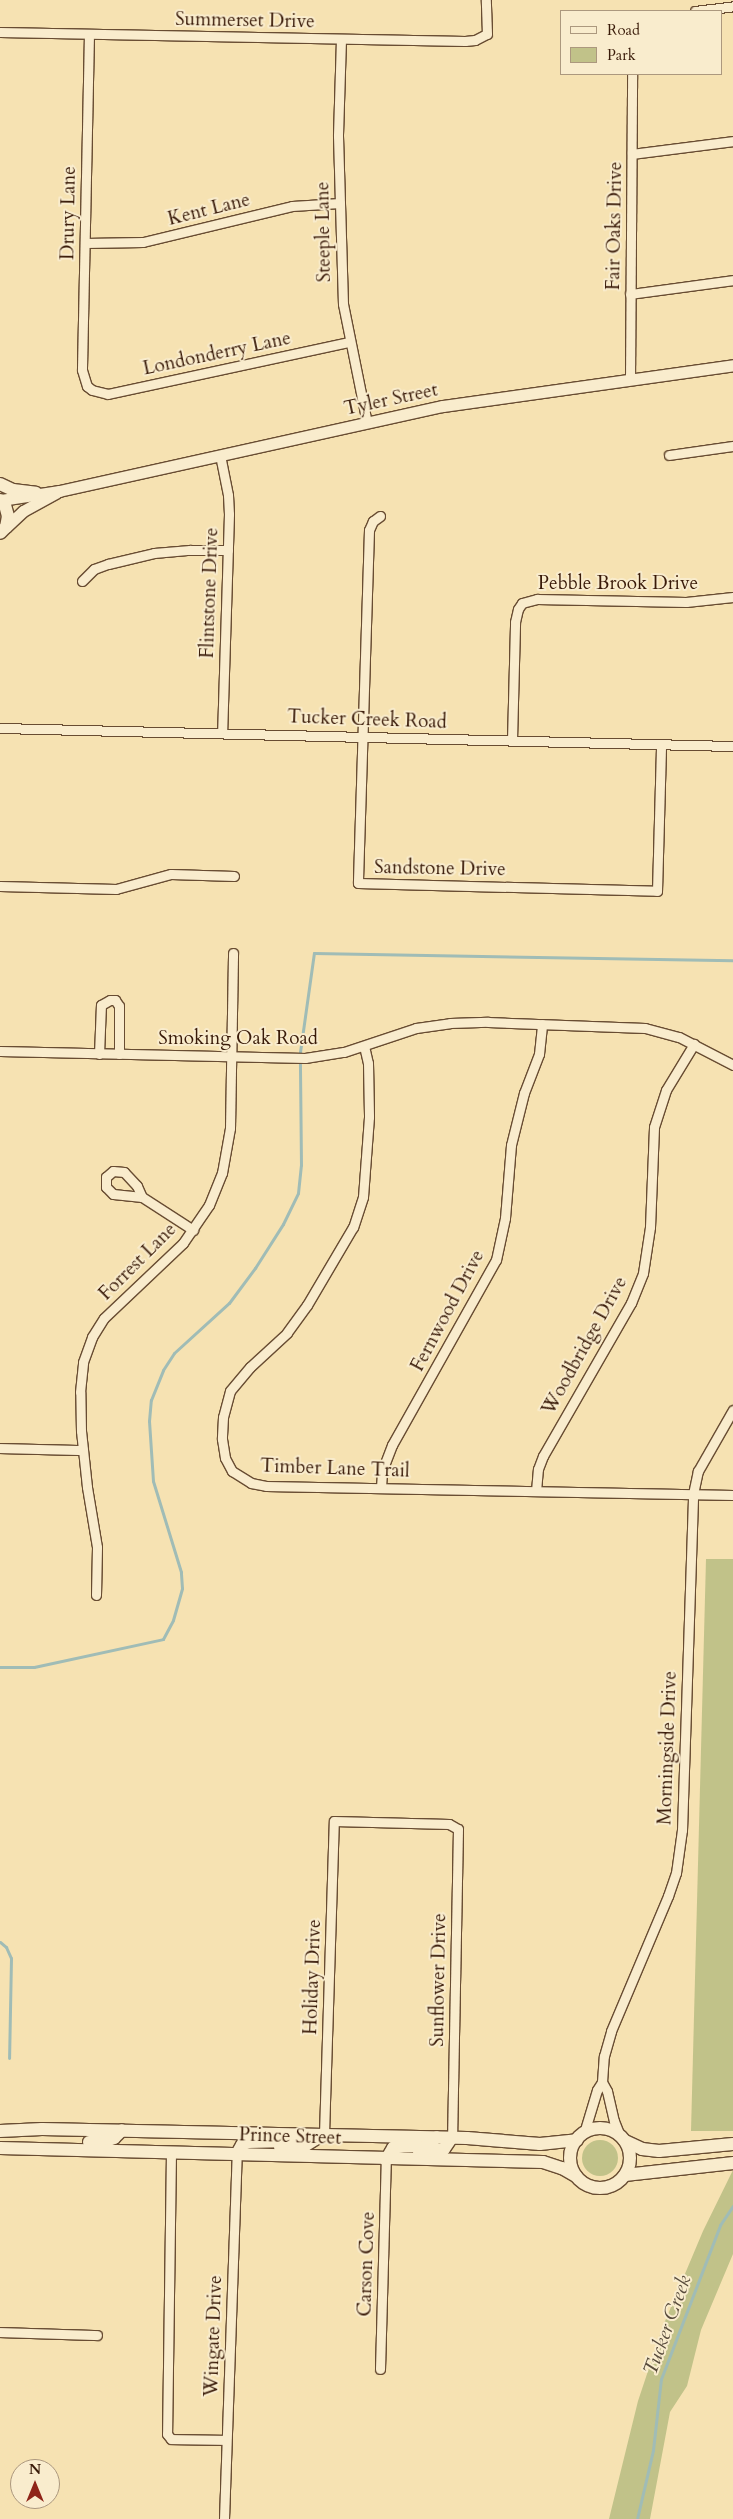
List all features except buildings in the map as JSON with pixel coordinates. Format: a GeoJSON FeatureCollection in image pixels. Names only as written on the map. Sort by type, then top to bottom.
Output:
{"type":"FeatureCollection","features":[{"type":"Feature","properties":{"kind":"main road"},"geometry":{"type":"LineString","coordinates":[[0,484],[13,490],[36,493]]}},
{"type":"Feature","properties":{"kind":"main road"},"geometry":{"type":"LineString","coordinates":[[1,500],[8,516],[2,532]]}},
{"type":"Feature","properties":{"kind":"main road","name":"Prince Street"},"geometry":{"type":"LineString","coordinates":[[0,2130],[42,2128],[452,2137],[540,2144],[580,2136]]}},
{"type":"Feature","properties":{"kind":"main road"},"geometry":{"type":"LineString","coordinates":[[623,2139],[630,2158],[625,2175],[614,2185],[598,2188],[588,2186],[576,2176],[570,2161],[571,2149],[580,2136],[601,2128],[611,2130],[642,2149],[659,2151],[733,2144]]}},
{"type":"Feature","properties":{"kind":"main road"},"geometry":{"type":"LineString","coordinates":[[56,2149],[66,2142],[103,2142],[114,2138],[122,2130]]}},
{"type":"Feature","properties":{"kind":"main road"},"geometry":{"type":"LineString","coordinates":[[237,2154],[242,2146],[248,2142],[296,2141],[310,2134]]}},
{"type":"Feature","properties":{"kind":"main road"},"geometry":{"type":"LineString","coordinates":[[256,2155],[260,2149],[265,2147],[303,2147],[324,2134]]}},
{"type":"Feature","properties":{"kind":"main road"},"geometry":{"type":"LineString","coordinates":[[386,2160],[393,2148],[426,2146],[437,2137]]}},
{"type":"Feature","properties":{"kind":"main road"},"geometry":{"type":"LineString","coordinates":[[403,2160],[407,2154],[412,2152],[444,2149],[452,2137]]}},
{"type":"Feature","properties":{"kind":"main road","name":"Prince Street"},"geometry":{"type":"LineString","coordinates":[[0,2148],[386,2160],[543,2162],[562,2168],[576,2176]]}},
{"type":"Feature","properties":{"kind":"main road"},"geometry":{"type":"LineString","coordinates":[[625,2175],[733,2163]]}},
{"type":"Feature","properties":{"kind":"street","name":"Summerset Drive"},"geometry":{"type":"LineString","coordinates":[[0,32],[465,41],[475,40],[487,34],[486,0]]}},
{"type":"Feature","properties":{"kind":"street"},"geometry":{"type":"LineString","coordinates":[[703,10],[733,6]]}},
{"type":"Feature","properties":{"kind":"street","name":"Drury Lane"},"geometry":{"type":"LineString","coordinates":[[89,34],[82,370],[84,379],[92,390]]}},
{"type":"Feature","properties":{"kind":"street","name":"Steeple Lane"},"geometry":{"type":"LineString","coordinates":[[341,39],[338,131],[343,304],[349,342],[367,423]]}},
{"type":"Feature","properties":{"kind":"street","name":"Fair Oaks Drive"},"geometry":{"type":"LineString","coordinates":[[630,379],[632,75]]}},
{"type":"Feature","properties":{"kind":"street"},"geometry":{"type":"LineString","coordinates":[[632,154],[733,141]]}},
{"type":"Feature","properties":{"kind":"street","name":"Kent Lane"},"geometry":{"type":"LineString","coordinates":[[85,243],[143,242],[292,206],[340,203]]}},
{"type":"Feature","properties":{"kind":"street"},"geometry":{"type":"LineString","coordinates":[[630,294],[733,280]]}},
{"type":"Feature","properties":{"kind":"street","name":"Londonderry Lane"},"geometry":{"type":"LineString","coordinates":[[92,390],[108,394],[349,342]]}},
{"type":"Feature","properties":{"kind":"street","name":"Tyler Street"},"geometry":{"type":"LineString","coordinates":[[1,500],[27,498],[36,493],[59,491],[367,423],[486,399],[733,365]]}},
{"type":"Feature","properties":{"kind":"street"},"geometry":{"type":"LineString","coordinates":[[669,454],[733,446]]}},
{"type":"Feature","properties":{"kind":"street","name":"Flintstone Drive"},"geometry":{"type":"LineString","coordinates":[[220,455],[228,495],[222,733]]}},
{"type":"Feature","properties":{"kind":"street","name":"Tyler Street"},"geometry":{"type":"LineString","coordinates":[[2,532],[24,511],[59,491]]}},
{"type":"Feature","properties":{"kind":"street","name":"Sandstone Drive"},"geometry":{"type":"LineString","coordinates":[[380,516],[373,521],[369,530],[358,883],[657,891],[661,744]]}},
{"type":"Feature","properties":{"kind":"street"},"geometry":{"type":"LineString","coordinates":[[82,581],[94,569],[146,555],[173,551],[228,550]]}},
{"type":"Feature","properties":{"kind":"street","name":"Pebble Brook Drive"},"geometry":{"type":"LineString","coordinates":[[512,740],[515,622],[518,609],[522,603],[537,598],[686,602],[733,597]]}},
{"type":"Feature","properties":{"kind":"street","name":"Tucker Creek Road"},"geometry":{"type":"LineString","coordinates":[[0,728],[733,746]]}},
{"type":"Feature","properties":{"kind":"street"},"geometry":{"type":"LineString","coordinates":[[0,886],[116,888],[171,874],[234,876]]}},
{"type":"Feature","properties":{"kind":"street","name":"Forrest Lane"},"geometry":{"type":"LineString","coordinates":[[96,1595],[97,1547],[82,1450],[81,1375],[92,1337],[112,1310],[172,1256],[193,1230],[209,1205],[226,1158],[230,1128],[234,953]]}},
{"type":"Feature","properties":{"kind":"street"},"geometry":{"type":"LineString","coordinates":[[99,1054],[101,1005],[110,1000],[115,1000],[119,1006],[119,1054]]}},
{"type":"Feature","properties":{"kind":"street","name":"Smoking Oak Road"},"geometry":{"type":"LineString","coordinates":[[0,1051],[306,1058],[325,1056],[364,1046],[416,1028],[435,1024],[468,1022],[646,1028],[670,1034],[694,1044],[733,1065]]}},
{"type":"Feature","properties":{"kind":"street","name":"Fernwood Drive"},"geometry":{"type":"LineString","coordinates":[[381,1487],[382,1471],[392,1445],[496,1260],[505,1218],[511,1145],[524,1093],[539,1054],[542,1024]]}},
{"type":"Feature","properties":{"kind":"street","name":"Woodbridge Drive"},"geometry":{"type":"LineString","coordinates":[[536,1491],[538,1469],[543,1456],[559,1425],[631,1303],[643,1273],[650,1227],[654,1127],[666,1090],[694,1044]]}},
{"type":"Feature","properties":{"kind":"street","name":"Timber Lane Trail"},"geometry":{"type":"LineString","coordinates":[[364,1046],[368,1063],[368,1152],[363,1197],[353,1227],[297,1321],[275,1345],[242,1375],[230,1391],[222,1417],[222,1439],[228,1465],[237,1476],[251,1483],[266,1486],[733,1495]]}},
{"type":"Feature","properties":{"kind":"street"},"geometry":{"type":"LineString","coordinates":[[142,1197],[193,1230]]}},
{"type":"Feature","properties":{"kind":"street","name":"Morningside Drive"},"geometry":{"type":"LineString","coordinates":[[580,2136],[597,2090],[602,2082],[604,2056],[611,2031],[668,1896],[677,1869],[682,1830],[692,1494],[702,1464],[733,1410]]}},
{"type":"Feature","properties":{"kind":"street"},"geometry":{"type":"LineString","coordinates":[[0,1448],[82,1450]]}},
{"type":"Feature","properties":{"kind":"street","name":"Sunflower Drive"},"geometry":{"type":"LineString","coordinates":[[334,1821],[455,1825],[459,1836],[452,2137]]}},
{"type":"Feature","properties":{"kind":"street","name":"Holiday Drive"},"geometry":{"type":"LineString","coordinates":[[324,2134],[334,1821]]}},
{"type":"Feature","properties":{"kind":"street","name":"Morningside Drive"},"geometry":{"type":"LineString","coordinates":[[602,2082],[608,2091],[614,2121],[623,2139]]}},
{"type":"Feature","properties":{"kind":"street"},"geometry":{"type":"LineString","coordinates":[[171,2152],[167,2434],[171,2438],[226,2440]]}},
{"type":"Feature","properties":{"kind":"street","name":"Wingate Drive"},"geometry":{"type":"LineString","coordinates":[[224,2519],[237,2154]]}},
{"type":"Feature","properties":{"kind":"street","name":"Carson Cove"},"geometry":{"type":"LineString","coordinates":[[380,2369],[386,2160]]}},
{"type":"Feature","properties":{"kind":"street"},"geometry":{"type":"LineString","coordinates":[[0,2332],[97,2335]]}},
{"type":"Feature","properties":{"kind":"green space"},"geometry":{"type":"Polygon","coordinates":[[[706,1559],[733,1559],[733,2131],[691,2131],[706,1559]]]}},
{"type":"Feature","properties":{"kind":"green space"},"geometry":{"type":"Polygon","coordinates":[[[600,2140],[607,2141],[613,2145],[617,2151],[617,2165],[613,2171],[607,2175],[600,2176],[593,2175],[587,2171],[583,2165],[582,2158],[583,2151],[587,2145],[593,2141],[600,2140]]]}},
{"type":"Feature","properties":{"kind":"green space"},"geometry":{"type":"Polygon","coordinates":[[[733,2170],[733,2254],[701,2330],[687,2386],[670,2412],[650,2519],[609,2519],[638,2401],[663,2326],[703,2231],[733,2170]]]}},
{"type":"Feature","properties":{"kind":"waterway"},"geometry":{"type":"LineString","coordinates":[[300,1052],[314,953],[733,960]]}},
{"type":"Feature","properties":{"kind":"waterway"},"geometry":{"type":"LineString","coordinates":[[0,1667],[34,1667],[163,1639],[173,1620],[182,1588],[181,1572],[153,1481],[149,1421],[151,1400],[163,1370],[174,1353],[229,1303],[255,1268],[283,1224],[298,1193],[301,1165],[300,1064]]}},
{"type":"Feature","properties":{"kind":"waterway"},"geometry":{"type":"LineString","coordinates":[[0,1942],[6,1947],[11,1958],[9,2058]]}},
{"type":"Feature","properties":{"kind":"waterway","name":"Tucker Creek"},"geometry":{"type":"LineString","coordinates":[[637,2519],[653,2450],[661,2379],[720,2225],[733,2206]]}}]}
